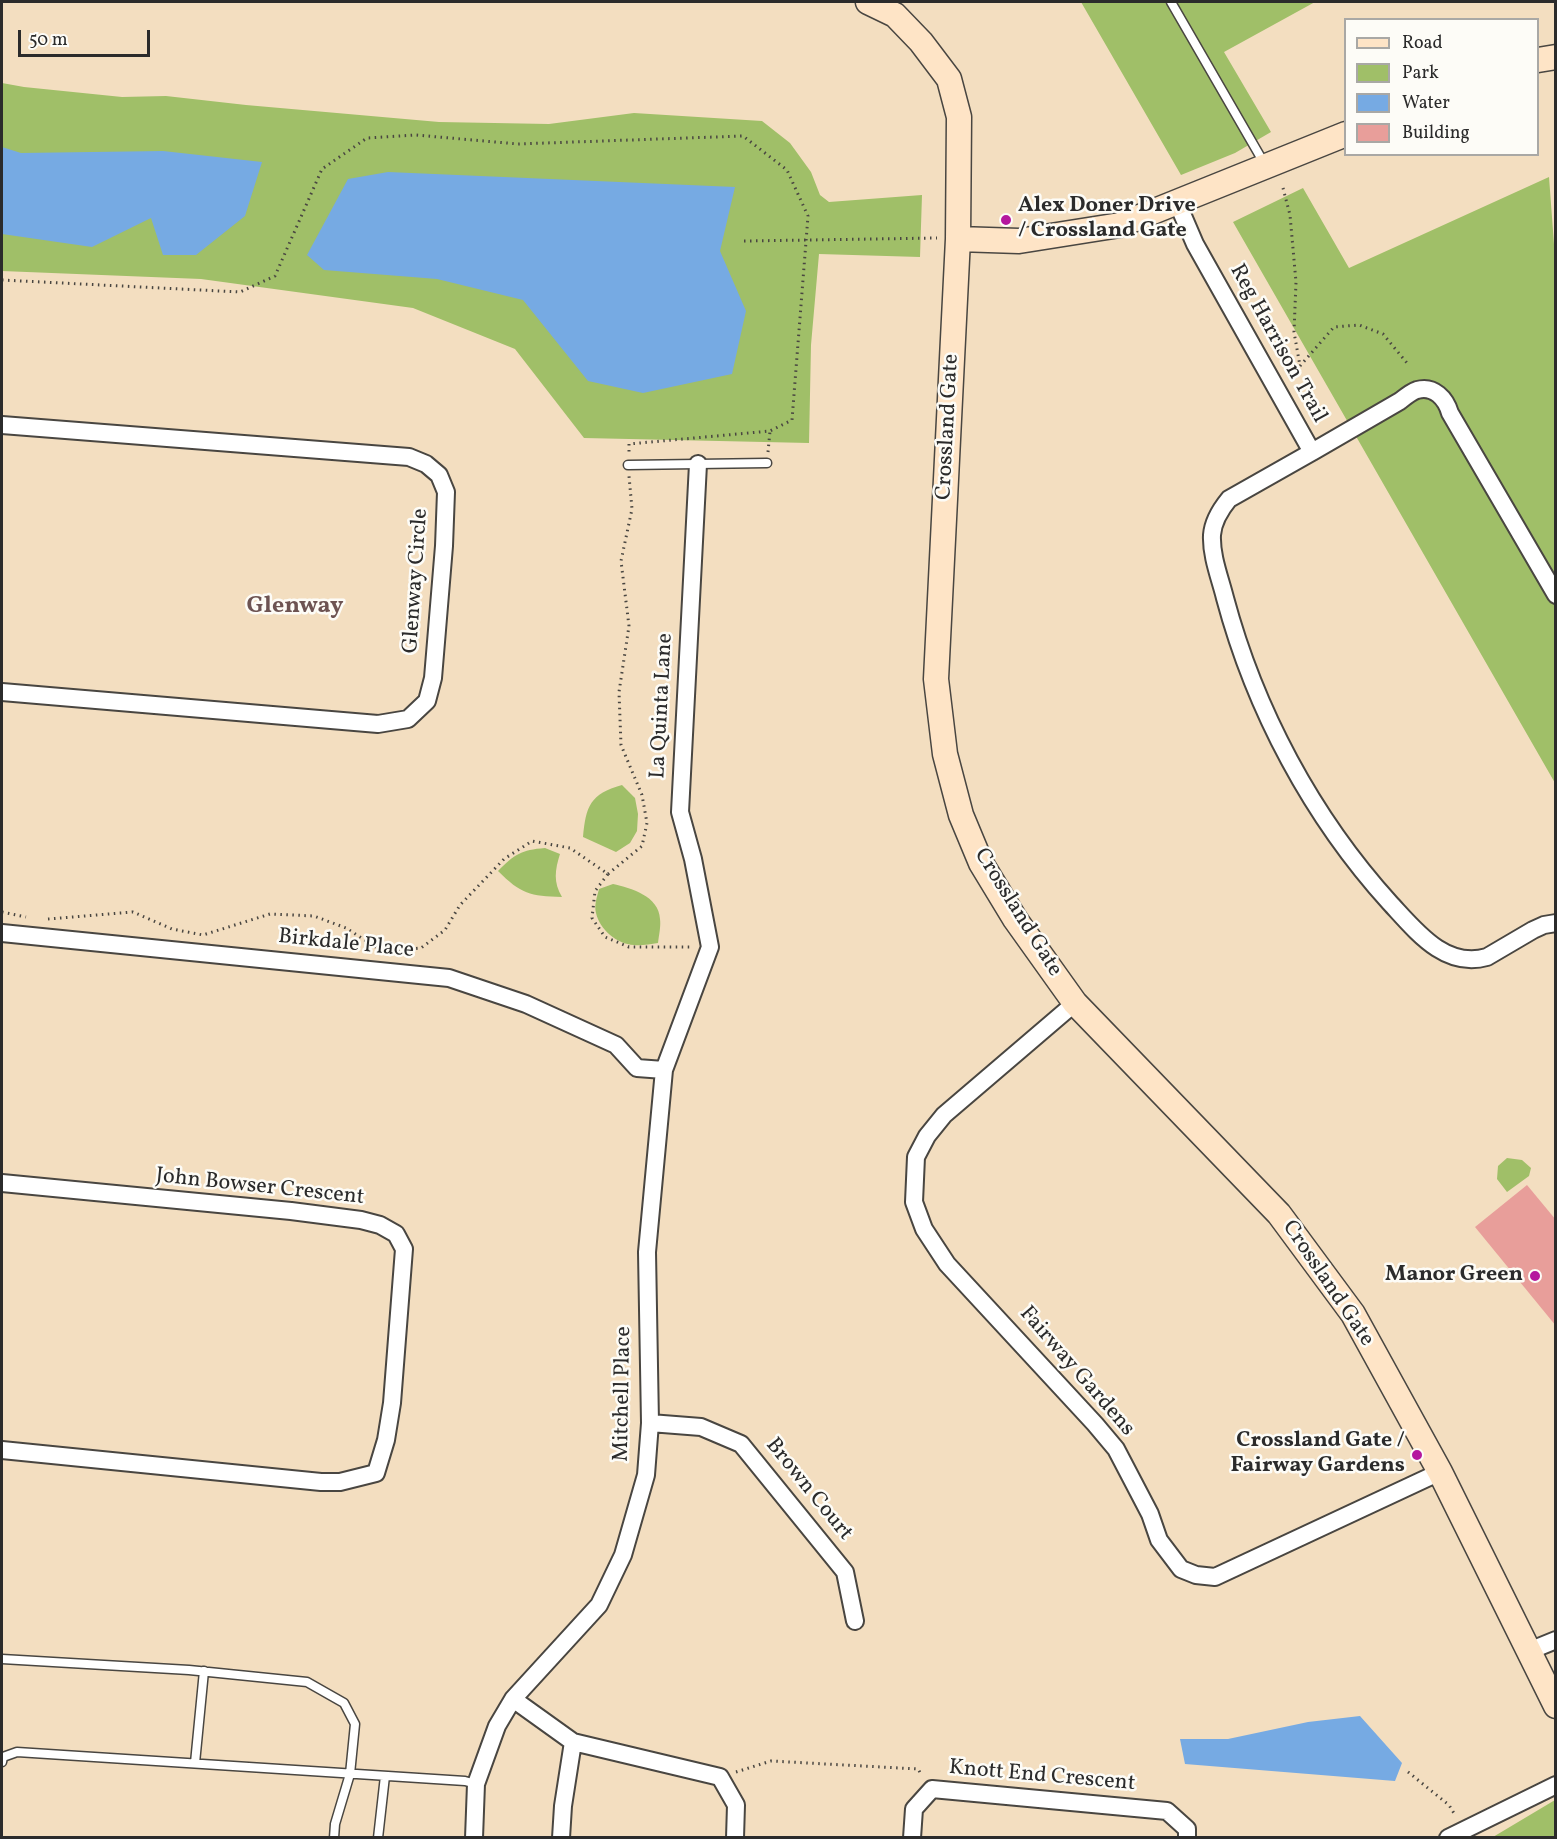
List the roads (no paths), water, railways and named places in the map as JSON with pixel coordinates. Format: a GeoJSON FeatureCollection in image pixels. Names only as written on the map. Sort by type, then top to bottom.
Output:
{"type":"FeatureCollection","features":[{"type":"Feature","properties":{"kind":"street","name":"Crossland Gate"},"geometry":{"type":"LineString","coordinates":[[868,2],[895,15],[921,42],[949,79],[959,117],[958,239],[936,679],[945,754],[961,815],[981,863],[1015,919],[1075,1003],[1279,1214],[1353,1314],[1440,1472],[1556,1706]]}},
{"type":"Feature","properties":{"kind":"street"},"geometry":{"type":"LineString","coordinates":[[1539,60],[1556,57]]}},
{"type":"Feature","properties":{"kind":"street"},"geometry":{"type":"LineString","coordinates":[[958,239],[1019,241],[1120,225],[1344,135]]}},
{"type":"Feature","properties":{"kind":"street","name":"Reg Harrison Trail"},"geometry":{"type":"LineString","coordinates":[[1177,202],[1195,244],[1312,452],[1229,499],[1215,520],[1212,535],[1216,563],[1233,626],[1251,678],[1275,734],[1323,816],[1358,864],[1407,921],[1439,950],[1452,957],[1477,960],[1487,957],[1544,925],[1556,923]]}},
{"type":"Feature","properties":{"kind":"street"},"geometry":{"type":"LineString","coordinates":[[1312,452],[1413,392],[1419,389],[1431,390],[1447,403],[1450,413],[1556,595]]}},
{"type":"Feature","properties":{"kind":"street","name":"Glenway Circle"},"geometry":{"type":"LineString","coordinates":[[2,425],[409,457],[426,464],[439,475],[446,492],[433,678],[427,701],[408,719],[378,724],[2,692]]}},
{"type":"Feature","properties":{"kind":"street","name":"La Quinta Lane"},"geometry":{"type":"LineString","coordinates":[[698,464],[680,812],[693,859],[710,947]]}},
{"type":"Feature","properties":{"kind":"street","name":"Birkdale Place"},"geometry":{"type":"LineString","coordinates":[[2,933],[449,978],[526,1004],[616,1045],[637,1068],[664,1070]]}},
{"type":"Feature","properties":{"kind":"street","name":"Mitchell Place"},"geometry":{"type":"LineString","coordinates":[[474,1838],[476,1784],[497,1726],[513,1699],[599,1605],[623,1556],[646,1475],[650,1423],[647,1252],[664,1070],[710,947]]}},
{"type":"Feature","properties":{"kind":"street","name":"Fairway Gardens"},"geometry":{"type":"LineString","coordinates":[[1075,1003],[938,1122],[927,1136],[916,1157],[914,1202],[924,1229],[946,1264],[1116,1449],[1150,1514],[1159,1540],[1175,1562],[1181,1569],[1196,1575],[1215,1577],[1440,1472]]}},
{"type":"Feature","properties":{"kind":"street","name":"John Bowser Crescent"},"geometry":{"type":"LineString","coordinates":[[2,1183],[361,1220],[380,1225],[396,1234],[404,1249],[392,1403],[384,1449],[376,1473],[340,1482],[321,1482],[2,1450]]}},
{"type":"Feature","properties":{"kind":"street","name":"Brown Court"},"geometry":{"type":"LineString","coordinates":[[650,1423],[701,1427],[741,1444],[845,1572],[855,1621]]}},
{"type":"Feature","properties":{"kind":"street"},"geometry":{"type":"LineString","coordinates":[[1529,1651],[1556,1640]]}},
{"type":"Feature","properties":{"kind":"street"},"geometry":{"type":"LineString","coordinates":[[513,1699],[573,1742],[720,1777],[736,1805],[735,1838]]}},
{"type":"Feature","properties":{"kind":"street"},"geometry":{"type":"LineString","coordinates":[[561,1838],[563,1806],[573,1742]]}},
{"type":"Feature","properties":{"kind":"street"},"geometry":{"type":"LineString","coordinates":[[1448,1838],[1556,1785]]}},
{"type":"Feature","properties":{"kind":"street","name":"Knott End Crescent"},"geometry":{"type":"LineString","coordinates":[[912,1838],[914,1809],[932,1789],[1167,1811],[1187,1829],[1186,1838]]}},
{"type":"Feature","properties":{"kind":"lane"},"geometry":{"type":"LineString","coordinates":[[1171,2],[1265,166]]}},
{"type":"Feature","properties":{"kind":"lane"},"geometry":{"type":"LineString","coordinates":[[628,465],[767,463]]}},
{"type":"Feature","properties":{"kind":"lane"},"geometry":{"type":"LineString","coordinates":[[2,1659],[204,1671],[307,1682],[344,1703],[355,1724],[350,1774],[335,1824],[334,1838]]}},
{"type":"Feature","properties":{"kind":"lane"},"geometry":{"type":"LineString","coordinates":[[195,1763],[204,1671]]}},
{"type":"Feature","properties":{"kind":"lane"},"geometry":{"type":"LineString","coordinates":[[2,1762],[3,1757],[17,1752],[465,1781],[476,1784]]}},
{"type":"Feature","properties":{"kind":"lane"},"geometry":{"type":"LineString","coordinates":[[378,1838],[385,1776]]}},
{"type":"Feature","properties":{"kind":"water"},"geometry":{"type":"Polygon","coordinates":[[[2,147],[21,153],[163,151],[262,162],[245,216],[196,255],[163,255],[151,218],[92,247],[2,234],[2,147]]]}},
{"type":"Feature","properties":{"kind":"water"},"geometry":{"type":"Polygon","coordinates":[[[388,172],[735,187],[720,251],[746,311],[732,374],[643,393],[588,381],[523,300],[437,279],[324,270],[307,255],[348,179],[388,172]]]}},
{"type":"Feature","properties":{"kind":"water"},"geometry":{"type":"Polygon","coordinates":[[[1360,1716],[1402,1763],[1395,1781],[1185,1764],[1180,1739],[1228,1739],[1308,1722],[1360,1716]]]}},
{"type":"Feature","properties":{"kind":"place","name":"Alex Doner Drive / Crossland Gate"},"geometry":{"type":"Point","coordinates":[1006,220]}},
{"type":"Feature","properties":{"kind":"place","name":"Manor Green"},"geometry":{"type":"Point","coordinates":[1535,1276]}},
{"type":"Feature","properties":{"kind":"place","name":"Crossland Gate / Fairway Gardens"},"geometry":{"type":"Point","coordinates":[1417,1455]}},
{"type":"Feature","properties":{"kind":"district","name":"Glenway"},"geometry":{"type":"Point","coordinates":[295,608]}}]}
